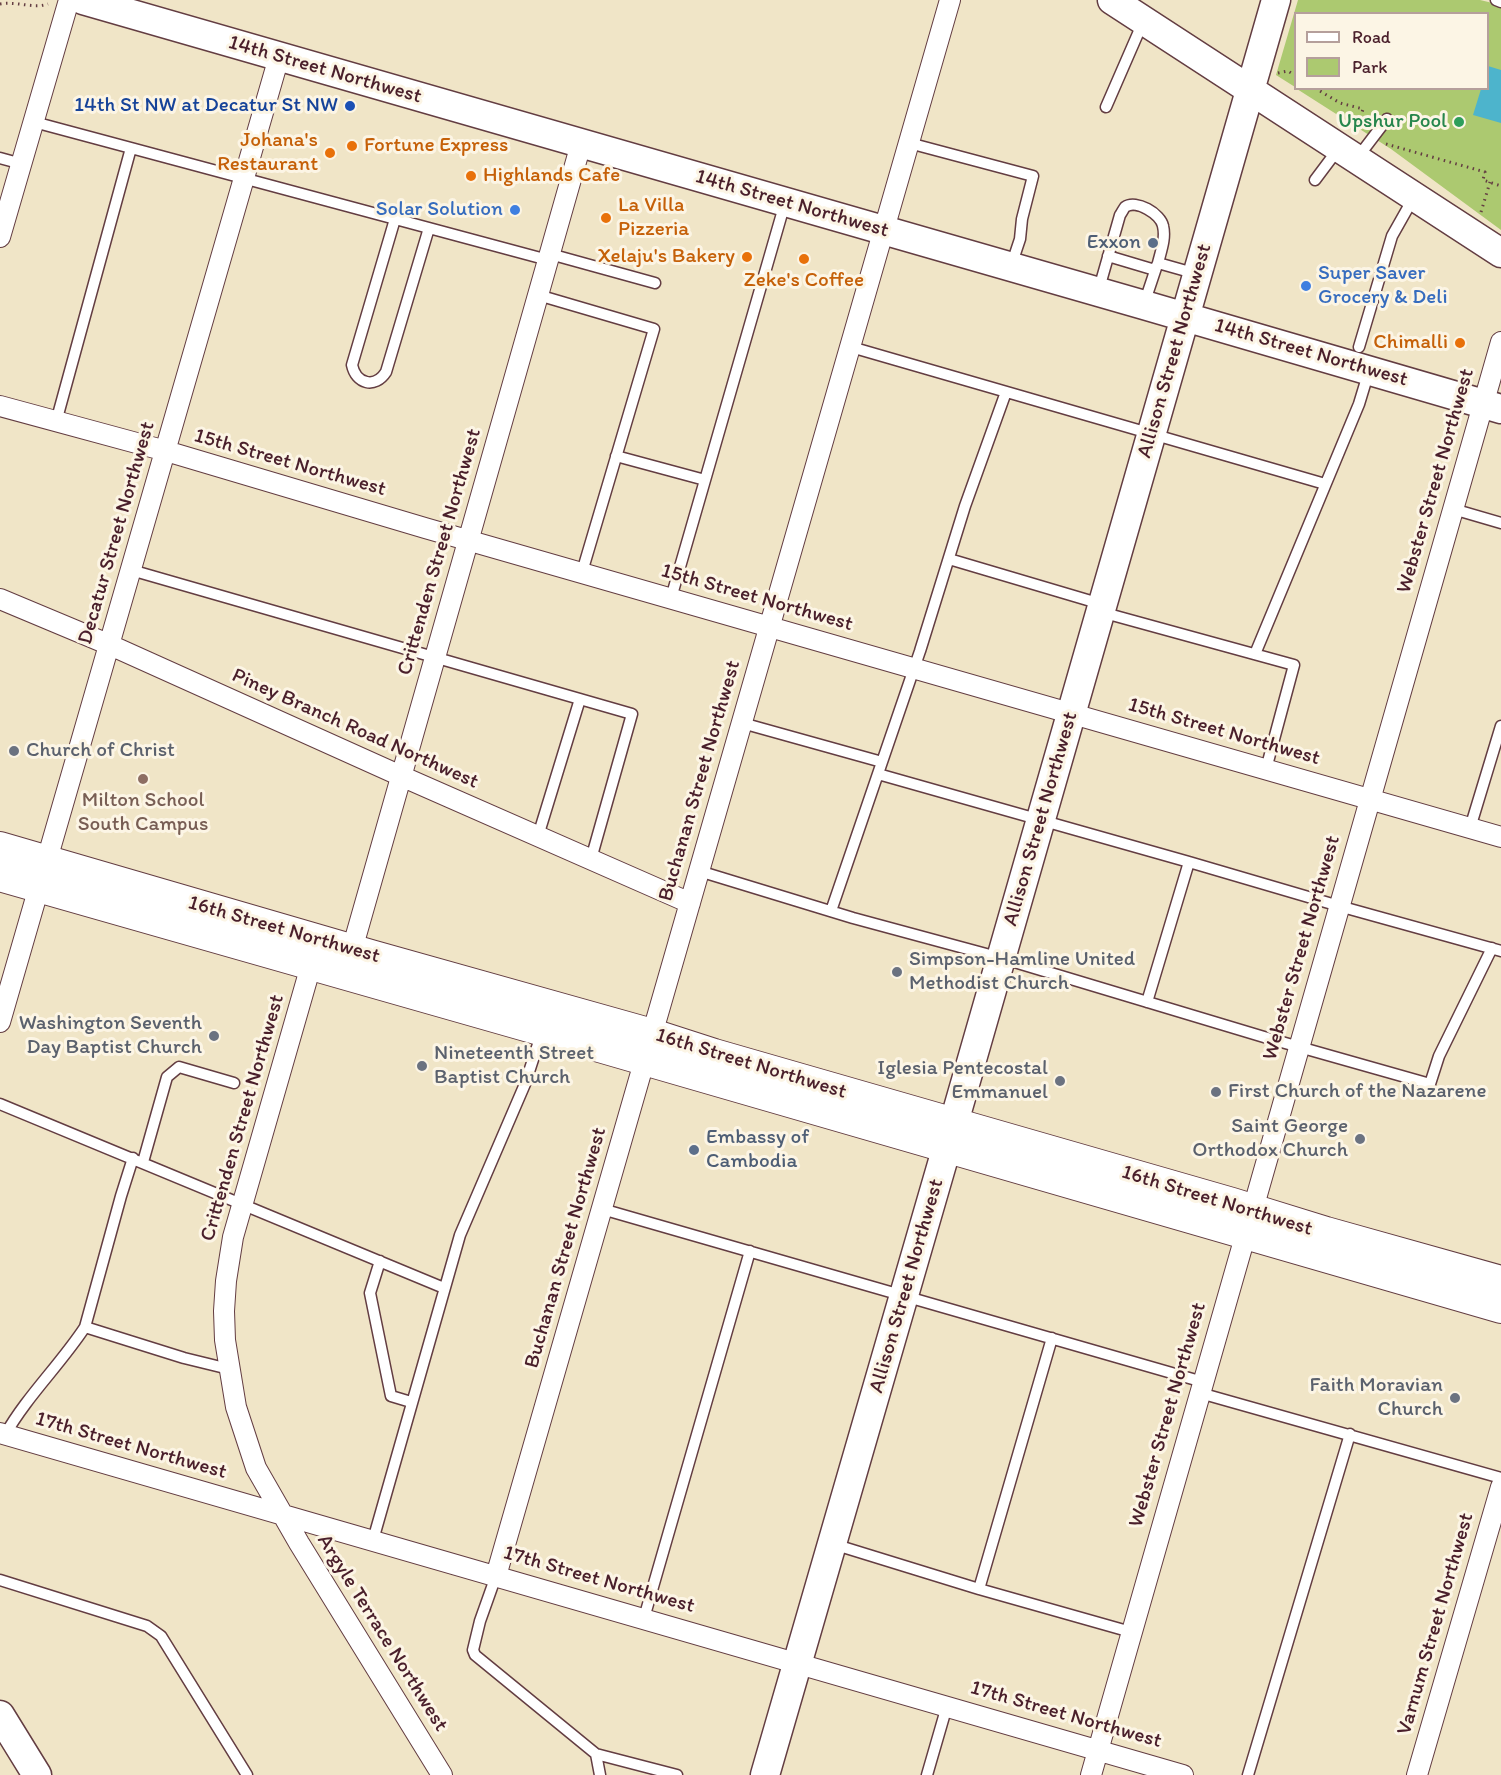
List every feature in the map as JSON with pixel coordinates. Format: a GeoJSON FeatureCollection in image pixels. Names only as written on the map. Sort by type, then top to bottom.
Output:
{"type":"FeatureCollection","features":[{"type":"Feature","properties":{"kind":"main road","name":"16th Street Northwest"},"geometry":{"type":"LineString","coordinates":[[0,848],[42,873],[1249,1222],[1501,1307]]}},
{"type":"Feature","properties":{"kind":"main road","name":"16th Street Northwest"},"geometry":{"type":"LineString","coordinates":[[0,874],[42,873]]}},
{"type":"Feature","properties":{"kind":"main road","name":"16th Street Northwest"},"geometry":{"type":"LineString","coordinates":[[349,962],[542,1029],[649,1047]]}},
{"type":"Feature","properties":{"kind":"main road","name":"16th Street Northwest"},"geometry":{"type":"LineString","coordinates":[[1249,1222],[1326,1233],[1501,1282]]}},
{"type":"Feature","properties":{"kind":"street"},"geometry":{"type":"LineString","coordinates":[[0,237],[69,0]]}},
{"type":"Feature","properties":{"kind":"street","name":"14th Street Northwest"},"geometry":{"type":"LineString","coordinates":[[83,0],[1185,317],[1364,358],[1492,407]]}},
{"type":"Feature","properties":{"kind":"street","name":"Buchanan Street Northwest"},"geometry":{"type":"LineString","coordinates":[[496,1575],[950,0]]}},
{"type":"Feature","properties":{"kind":"street"},"geometry":{"type":"LineString","coordinates":[[1112,0],[1144,21],[1261,82],[1351,146],[1414,197],[1501,253]]}},
{"type":"Feature","properties":{"kind":"street","name":"Allison Street Northwest"},"geometry":{"type":"LineString","coordinates":[[765,1775],[1197,274],[1261,82],[1276,0]]}},
{"type":"Feature","properties":{"kind":"street","name":"Decatur Street Northwest"},"geometry":{"type":"LineString","coordinates":[[0,1022],[279,57]]}},
{"type":"Feature","properties":{"kind":"street","name":"Crittenden Street Northwest"},"geometry":{"type":"LineString","coordinates":[[349,962],[581,144]]}},
{"type":"Feature","properties":{"kind":"street","name":"Webster Street Northwest"},"geometry":{"type":"LineString","coordinates":[[1091,1775],[1453,509],[1492,407],[1501,342]]}},
{"type":"Feature","properties":{"kind":"street","name":"15th Street Northwest"},"geometry":{"type":"LineString","coordinates":[[0,406],[1501,837]]}},
{"type":"Feature","properties":{"kind":"street","name":"Piney Branch Road Northwest"},"geometry":{"type":"LineString","coordinates":[[0,599],[110,645],[400,776],[690,903]]}},
{"type":"Feature","properties":{"kind":"street","name":"Crittenden Street Northwest"},"geometry":{"type":"LineString","coordinates":[[283,1515],[256,1468],[239,1420],[224,1327],[226,1281],[241,1203],[315,952]]}},
{"type":"Feature","properties":{"kind":"street","name":"17th Street Northwest"},"geometry":{"type":"LineString","coordinates":[[3,1434],[1183,1775]]}},
{"type":"Feature","properties":{"kind":"street","name":"Varnum Street Northwest"},"geometry":{"type":"LineString","coordinates":[[1417,1775],[1501,1487]]}},
{"type":"Feature","properties":{"kind":"street","name":"Argyle Terrace Northwest"},"geometry":{"type":"LineString","coordinates":[[283,1515],[442,1775]]}},
{"type":"Feature","properties":{"kind":"street"},"geometry":{"type":"LineString","coordinates":[[0,1714],[37,1775]]}},
{"type":"Feature","properties":{"kind":"lane"},"geometry":{"type":"LineString","coordinates":[[1496,0],[1501,2]]}},
{"type":"Feature","properties":{"kind":"lane"},"geometry":{"type":"LineString","coordinates":[[1106,107],[1144,21]]}},
{"type":"Feature","properties":{"kind":"lane"},"geometry":{"type":"LineString","coordinates":[[1315,180],[1351,146],[1387,119]]}},
{"type":"Feature","properties":{"kind":"lane"},"geometry":{"type":"LineString","coordinates":[[34,122],[429,228],[655,283]]}},
{"type":"Feature","properties":{"kind":"lane"},"geometry":{"type":"LineString","coordinates":[[909,143],[1033,176],[1022,219],[1020,239],[1011,267]]}},
{"type":"Feature","properties":{"kind":"lane"},"geometry":{"type":"LineString","coordinates":[[56,422],[132,148]]}},
{"type":"Feature","properties":{"kind":"lane"},"geometry":{"type":"LineString","coordinates":[[0,158],[22,164]]}},
{"type":"Feature","properties":{"kind":"lane"},"geometry":{"type":"LineString","coordinates":[[1255,654],[1359,404],[1364,358],[1392,236],[1414,197]]}},
{"type":"Feature","properties":{"kind":"lane"},"geometry":{"type":"LineString","coordinates":[[671,598],[786,202]]}},
{"type":"Feature","properties":{"kind":"lane"},"geometry":{"type":"LineString","coordinates":[[1098,292],[1120,215],[1125,208],[1141,207],[1153,211],[1161,218],[1164,226],[1164,240],[1144,305]]}},
{"type":"Feature","properties":{"kind":"lane"},"geometry":{"type":"LineString","coordinates":[[396,219],[352,365],[359,379],[367,382],[376,382],[386,372],[429,228]]}},
{"type":"Feature","properties":{"kind":"lane"},"geometry":{"type":"LineString","coordinates":[[1108,256],[1197,274]]}},
{"type":"Feature","properties":{"kind":"lane"},"geometry":{"type":"LineString","coordinates":[[538,295],[654,329],[582,572]]}},
{"type":"Feature","properties":{"kind":"lane"},"geometry":{"type":"LineString","coordinates":[[851,347],[1325,484]]}},
{"type":"Feature","properties":{"kind":"lane"},"geometry":{"type":"LineString","coordinates":[[831,911],[1006,393]]}},
{"type":"Feature","properties":{"kind":"lane"},"geometry":{"type":"LineString","coordinates":[[616,456],[705,480]]}},
{"type":"Feature","properties":{"kind":"lane"},"geometry":{"type":"LineString","coordinates":[[1453,509],[1501,523]]}},
{"type":"Feature","properties":{"kind":"lane"},"geometry":{"type":"LineString","coordinates":[[949,559],[1102,608],[1294,665],[1266,769]]}},
{"type":"Feature","properties":{"kind":"lane"},"geometry":{"type":"LineString","coordinates":[[131,570],[632,714],[591,860]]}},
{"type":"Feature","properties":{"kind":"lane"},"geometry":{"type":"LineString","coordinates":[[538,836],[580,699]]}},
{"type":"Feature","properties":{"kind":"lane"},"geometry":{"type":"LineString","coordinates":[[742,723],[882,762]]}},
{"type":"Feature","properties":{"kind":"lane"},"geometry":{"type":"LineString","coordinates":[[1470,828],[1501,726]]}},
{"type":"Feature","properties":{"kind":"lane"},"geometry":{"type":"LineString","coordinates":[[699,871],[1430,1084],[1439,1056],[1496,949],[878,774]]}},
{"type":"Feature","properties":{"kind":"lane"},"geometry":{"type":"LineString","coordinates":[[1147,1002],[1189,862]]}},
{"type":"Feature","properties":{"kind":"lane"},"geometry":{"type":"LineString","coordinates":[[373,1540],[460,1235],[525,1084],[542,1029]]}},
{"type":"Feature","properties":{"kind":"lane"},"geometry":{"type":"LineString","coordinates":[[3,1434],[85,1327],[121,1196],[138,1160],[167,1077],[179,1067],[234,1083]]}},
{"type":"Feature","properties":{"kind":"lane"},"geometry":{"type":"LineString","coordinates":[[0,1104],[444,1288]]}},
{"type":"Feature","properties":{"kind":"lane"},"geometry":{"type":"LineString","coordinates":[[602,1209],[1052,1338],[1201,1388],[1501,1478]]}},
{"type":"Feature","properties":{"kind":"lane"},"geometry":{"type":"LineString","coordinates":[[644,1618],[750,1251]]}},
{"type":"Feature","properties":{"kind":"lane"},"geometry":{"type":"LineString","coordinates":[[380,1261],[370,1293],[391,1396],[411,1402]]}},
{"type":"Feature","properties":{"kind":"lane"},"geometry":{"type":"LineString","coordinates":[[85,1327],[132,1343],[229,1369]]}},
{"type":"Feature","properties":{"kind":"lane"},"geometry":{"type":"LineString","coordinates":[[979,1589],[1052,1338]]}},
{"type":"Feature","properties":{"kind":"lane"},"geometry":{"type":"LineString","coordinates":[[1248,1775],[1350,1434]]}},
{"type":"Feature","properties":{"kind":"lane"},"geometry":{"type":"LineString","coordinates":[[832,1544],[1131,1632]]}},
{"type":"Feature","properties":{"kind":"lane"},"geometry":{"type":"LineString","coordinates":[[496,1575],[478,1630],[473,1650],[475,1654],[596,1754],[677,1775]]}},
{"type":"Feature","properties":{"kind":"lane"},"geometry":{"type":"LineString","coordinates":[[0,1580],[147,1626],[161,1636],[247,1775]]}},
{"type":"Feature","properties":{"kind":"lane"},"geometry":{"type":"LineString","coordinates":[[927,1775],[946,1706]]}},
{"type":"Feature","properties":{"kind":"lane"},"geometry":{"type":"LineString","coordinates":[[596,1754],[600,1775]]}},
{"type":"Feature","properties":{"kind":"path"},"geometry":{"type":"LineString","coordinates":[[0,4],[22,3],[39,7],[49,3]]}},
{"type":"Feature","properties":{"kind":"path"},"geometry":{"type":"LineString","coordinates":[[1261,82],[1288,71],[1294,75]]}},
{"type":"Feature","properties":{"kind":"path"},"geometry":{"type":"LineString","coordinates":[[1318,90],[1340,103],[1363,109],[1351,146]]}},
{"type":"Feature","properties":{"kind":"path"},"geometry":{"type":"LineString","coordinates":[[1384,144],[1485,172],[1483,180],[1501,186]]}},
{"type":"Feature","properties":{"kind":"path"},"geometry":{"type":"LineString","coordinates":[[1481,212],[1490,183]]}},
{"type":"Feature","properties":{"kind":"green space"},"geometry":{"type":"Polygon","coordinates":[[[1298,0],[1480,0],[1501,5],[1501,230],[1391,149],[1299,90],[1489,90],[1489,12],[1294,12],[1298,0]]]}},
{"type":"Feature","properties":{"kind":"green space"},"geometry":{"type":"Polygon","coordinates":[[[1294,14],[1294,86],[1276,75],[1294,14]]]}},
{"type":"Feature","properties":{"kind":"water"},"geometry":{"type":"Polygon","coordinates":[[[1489,66],[1501,70],[1501,123],[1473,115],[1481,90],[1489,90],[1489,66]]]}},
{"type":"Feature","properties":{"kind":"place","name":"14th St NW at Decatur St NW"},"geometry":{"type":"Point","coordinates":[350,106]}},
{"type":"Feature","properties":{"kind":"place","name":"Upshur Pool"},"geometry":{"type":"Point","coordinates":[1459,122]}},
{"type":"Feature","properties":{"kind":"place","name":"Fortune Express"},"geometry":{"type":"Point","coordinates":[352,146]}},
{"type":"Feature","properties":{"kind":"place","name":"Johana's Restaurant"},"geometry":{"type":"Point","coordinates":[330,153]}},
{"type":"Feature","properties":{"kind":"place","name":"Highlands Cafe"},"geometry":{"type":"Point","coordinates":[471,176]}},
{"type":"Feature","properties":{"kind":"place","name":"Solar Solution"},"geometry":{"type":"Point","coordinates":[515,210]}},
{"type":"Feature","properties":{"kind":"place","name":"La Villa Pizzeria"},"geometry":{"type":"Point","coordinates":[606,218]}},
{"type":"Feature","properties":{"kind":"place","name":"Exxon"},"geometry":{"type":"Point","coordinates":[1153,243]}},
{"type":"Feature","properties":{"kind":"place","name":"Xelaju's Bakery"},"geometry":{"type":"Point","coordinates":[747,257]}},
{"type":"Feature","properties":{"kind":"place","name":"Zeke's Coffee"},"geometry":{"type":"Point","coordinates":[804,259]}},
{"type":"Feature","properties":{"kind":"place","name":"Super Saver Grocery & Deli"},"geometry":{"type":"Point","coordinates":[1306,286]}},
{"type":"Feature","properties":{"kind":"place","name":"Chimalli"},"geometry":{"type":"Point","coordinates":[1460,343]}},
{"type":"Feature","properties":{"kind":"place","name":"Church of Christ"},"geometry":{"type":"Point","coordinates":[14,751]}},
{"type":"Feature","properties":{"kind":"place","name":"Milton School South Campus"},"geometry":{"type":"Point","coordinates":[143,779]}},
{"type":"Feature","properties":{"kind":"place","name":"Simpson-Hamline United Methodist Church"},"geometry":{"type":"Point","coordinates":[897,972]}},
{"type":"Feature","properties":{"kind":"place","name":"Washington Seventh Day Baptist Church"},"geometry":{"type":"Point","coordinates":[214,1036]}},
{"type":"Feature","properties":{"kind":"place","name":"Nineteenth Street Baptist Church"},"geometry":{"type":"Point","coordinates":[422,1066]}},
{"type":"Feature","properties":{"kind":"place","name":"Iglesia Pentecostal Emmanuel"},"geometry":{"type":"Point","coordinates":[1060,1081]}},
{"type":"Feature","properties":{"kind":"place","name":"First Church of the Nazarene"},"geometry":{"type":"Point","coordinates":[1216,1092]}},
{"type":"Feature","properties":{"kind":"place","name":"Saint George Orthodox Church"},"geometry":{"type":"Point","coordinates":[1360,1139]}},
{"type":"Feature","properties":{"kind":"place","name":"Embassy of Cambodia"},"geometry":{"type":"Point","coordinates":[694,1150]}},
{"type":"Feature","properties":{"kind":"place","name":"Faith Moravian Church"},"geometry":{"type":"Point","coordinates":[1455,1398]}}]}
